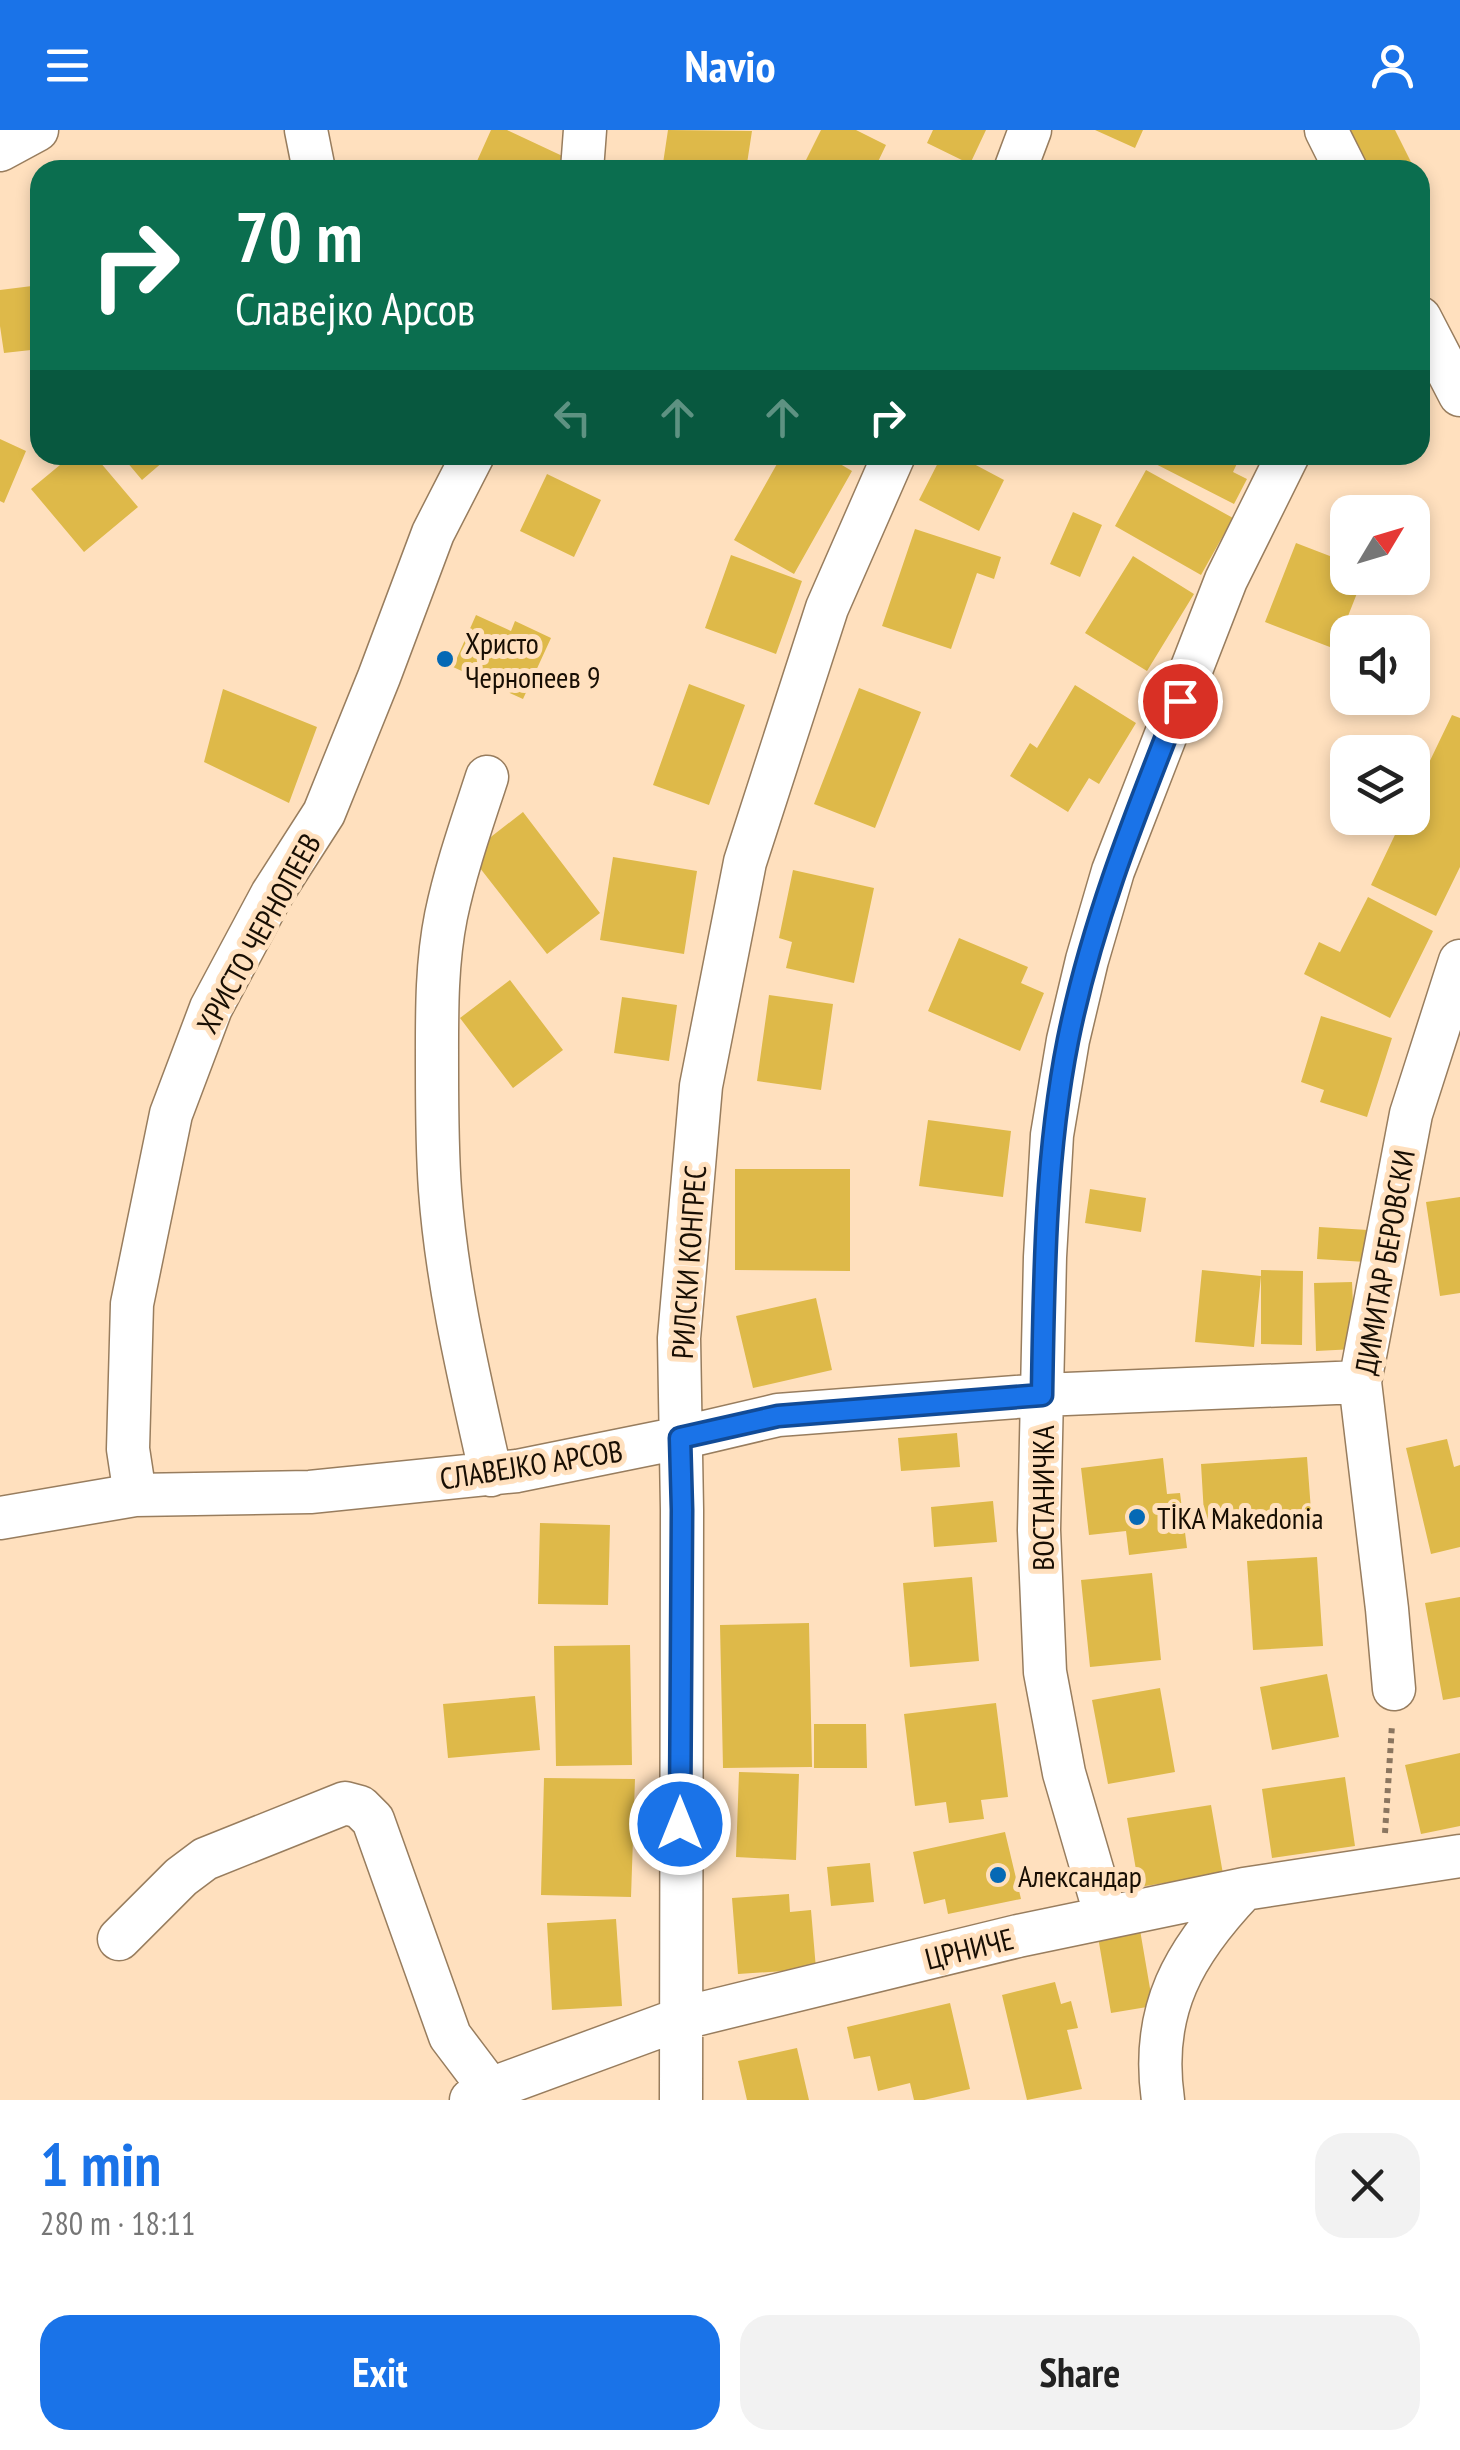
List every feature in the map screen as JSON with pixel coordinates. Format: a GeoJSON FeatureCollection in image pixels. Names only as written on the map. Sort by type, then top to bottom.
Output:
{"type":"FeatureCollection","features":[{"type":"Feature","properties":{"kind":"street"},"geometry":{"type":"LineString","coordinates":[[0,150],[37,130]]}},
{"type":"Feature","properties":{"kind":"street"},"geometry":{"type":"LineString","coordinates":[[306,130],[312,160]]}},
{"type":"Feature","properties":{"kind":"street"},"geometry":{"type":"LineString","coordinates":[[583,160],[585,130]]}},
{"type":"Feature","properties":{"kind":"street"},"geometry":{"type":"LineString","coordinates":[[1019,160],[1030,130]]}},
{"type":"Feature","properties":{"kind":"street"},"geometry":{"type":"LineString","coordinates":[[1326,130],[1341,160]]}},
{"type":"Feature","properties":{"kind":"street"},"geometry":{"type":"LineString","coordinates":[[1430,337],[1460,395]]}},
{"type":"Feature","properties":{"kind":"street","name":"ХРИСТО ЧЕРНОПЕЕВ"},"geometry":{"type":"LineString","coordinates":[[135,1495],[128,1449],[132,1304],[171,1114],[211,1008],[272,894],[324,814],[432,532],[468,465]]}},
{"type":"Feature","properties":{"kind":"street","name":"РИЛСКИ КОНГРЕС"},"geometry":{"type":"LineString","coordinates":[[681,2100],[679,1338],[702,1086],[745,862],[827,608],[890,465]]}},
{"type":"Feature","properties":{"kind":"street","name":"ВОСТАНИЧКА"},"geometry":{"type":"LineString","coordinates":[[1106,1916],[1064,1773],[1045,1672],[1039,1530],[1052,1135],[1068,1040],[1113,871],[1226,580],[1283,465]]}},
{"type":"Feature","properties":{"kind":"street"},"geometry":{"type":"LineString","coordinates":[[487,777],[456,872],[438,969],[437,1122],[449,1264],[491,1475]]}},
{"type":"Feature","properties":{"kind":"street","name":"ДИМИТАР БЕРОВСКИ"},"geometry":{"type":"LineString","coordinates":[[1394,1689],[1360,1382],[1411,1114],[1460,961]]}},
{"type":"Feature","properties":{"kind":"street","name":"СЛАВЕЈКО АРСОВ"},"geometry":{"type":"LineString","coordinates":[[0,1518],[135,1495],[310,1492],[491,1475],[778,1416],[1042,1395],[1360,1382]]}},
{"type":"Feature","properties":{"kind":"street","name":"ЦРНИЧЕ"},"geometry":{"type":"LineString","coordinates":[[119,1939],[180,1877],[204,1859],[345,1803],[360,1807],[374,1820],[450,2036],[481,2094],[683,2018],[981,1945],[1244,1889],[1460,1856]]}},
{"type":"Feature","properties":{"kind":"street"},"geometry":{"type":"LineString","coordinates":[[1163,2100],[1160,2046],[1175,1985],[1200,1940],[1244,1889]]}},
{"type":"Feature","properties":{"kind":"path"},"geometry":{"type":"LineString","coordinates":[[1383,1868],[1394,1689]]}},
{"type":"Feature","properties":{"kind":"building"},"geometry":{"type":"Polygon","coordinates":[[[491,130],[507,130],[571,160],[478,160],[491,130]]]}},
{"type":"Feature","properties":{"kind":"building"},"geometry":{"type":"Polygon","coordinates":[[[668,130],[752,131],[748,160],[664,160],[668,130]]]}},
{"type":"Feature","properties":{"kind":"building"},"geometry":{"type":"Polygon","coordinates":[[[821,130],[856,130],[886,145],[879,160],[806,160],[821,130]]]}},
{"type":"Feature","properties":{"kind":"building"},"geometry":{"type":"Polygon","coordinates":[[[933,130],[986,130],[972,160],[962,160],[927,143],[933,130]]]}},
{"type":"Feature","properties":{"kind":"building"},"geometry":{"type":"Polygon","coordinates":[[[1095,130],[1143,130],[1135,148],[1095,130]]]}},
{"type":"Feature","properties":{"kind":"building"},"geometry":{"type":"Polygon","coordinates":[[[1340,130],[1395,130],[1410,160],[1356,160],[1340,130]]]}},
{"type":"Feature","properties":{"kind":"building"},"geometry":{"type":"Polygon","coordinates":[[[30,286],[30,350],[4,353],[0,290],[30,286]]]}},
{"type":"Feature","properties":{"kind":"building"},"geometry":{"type":"Polygon","coordinates":[[[0,439],[26,451],[4,503],[0,501],[0,439]]]}},
{"type":"Feature","properties":{"kind":"building"},"geometry":{"type":"Polygon","coordinates":[[[60,465],[102,465],[138,507],[84,552],[31,489],[60,465]]]}},
{"type":"Feature","properties":{"kind":"building"},"geometry":{"type":"Polygon","coordinates":[[[129,465],[159,465],[142,480],[129,465]]]}},
{"type":"Feature","properties":{"kind":"building"},"geometry":{"type":"Polygon","coordinates":[[[776,465],[842,465],[852,471],[794,574],[734,540],[776,465]]]}},
{"type":"Feature","properties":{"kind":"building"},"geometry":{"type":"Polygon","coordinates":[[[937,465],[976,465],[1004,480],[979,531],[919,500],[937,465]]]}},
{"type":"Feature","properties":{"kind":"building"},"geometry":{"type":"Polygon","coordinates":[[[1158,465],[1236,465],[1233,472],[1247,479],[1234,504],[1158,465]]]}},
{"type":"Feature","properties":{"kind":"building"},"geometry":{"type":"Polygon","coordinates":[[[1146,470],[1233,518],[1201,575],[1115,526],[1146,470]]]}},
{"type":"Feature","properties":{"kind":"building"},"geometry":{"type":"Polygon","coordinates":[[[547,474],[601,500],[574,557],[520,531],[547,474]]]}},
{"type":"Feature","properties":{"kind":"building"},"geometry":{"type":"Polygon","coordinates":[[[1073,512],[1102,525],[1080,577],[1050,564],[1073,512]]]}},
{"type":"Feature","properties":{"kind":"building"},"geometry":{"type":"Polygon","coordinates":[[[915,529],[1001,557],[994,579],[977,573],[951,649],[882,626],[915,529]]]}},
{"type":"Feature","properties":{"kind":"building"},"geometry":{"type":"Polygon","coordinates":[[[1296,543],[1330,556],[1330,595],[1356,595],[1348,615],[1330,615],[1330,647],[1265,622],[1296,543]]]}},
{"type":"Feature","properties":{"kind":"building"},"geometry":{"type":"Polygon","coordinates":[[[731,555],[802,581],[776,654],[705,628],[731,555]]]}},
{"type":"Feature","properties":{"kind":"building"},"geometry":{"type":"Polygon","coordinates":[[[1133,556],[1194,594],[1147,671],[1085,633],[1133,556]]]}},
{"type":"Feature","properties":{"kind":"building"},"geometry":{"type":"Polygon","coordinates":[[[476,615],[511,631],[515,621],[551,638],[523,699],[453,667],[476,615]]]}},
{"type":"Feature","properties":{"kind":"building"},"geometry":{"type":"Polygon","coordinates":[[[689,684],[745,705],[709,805],[653,785],[689,684]]]}},
{"type":"Feature","properties":{"kind":"building"},"geometry":{"type":"Polygon","coordinates":[[[1075,685],[1136,723],[1099,784],[1089,778],[1068,812],[1010,776],[1030,743],[1037,748],[1075,685]]]}},
{"type":"Feature","properties":{"kind":"building"},"geometry":{"type":"Polygon","coordinates":[[[859,688],[921,712],[875,828],[814,804],[859,688]]]}},
{"type":"Feature","properties":{"kind":"building"},"geometry":{"type":"Polygon","coordinates":[[[223,689],[317,727],[289,803],[204,762],[223,689]]]}},
{"type":"Feature","properties":{"kind":"building"},"geometry":{"type":"Polygon","coordinates":[[[1452,715],[1460,718],[1460,867],[1436,916],[1371,885],[1395,835],[1430,835],[1430,761],[1452,715]]]}},
{"type":"Feature","properties":{"kind":"building"},"geometry":{"type":"Polygon","coordinates":[[[523,812],[600,913],[547,954],[469,854],[523,812]]]}},
{"type":"Feature","properties":{"kind":"building"},"geometry":{"type":"Polygon","coordinates":[[[613,857],[697,871],[684,954],[600,940],[613,857]]]}},
{"type":"Feature","properties":{"kind":"building"},"geometry":{"type":"Polygon","coordinates":[[[793,870],[874,888],[854,983],[786,968],[792,942],[779,938],[793,870]]]}},
{"type":"Feature","properties":{"kind":"building"},"geometry":{"type":"Polygon","coordinates":[[[1368,897],[1433,931],[1390,1018],[1304,974],[1319,942],[1340,952],[1368,897]]]}},
{"type":"Feature","properties":{"kind":"building"},"geometry":{"type":"Polygon","coordinates":[[[959,938],[1028,967],[1021,983],[1044,993],[1020,1051],[928,1011],[959,938]]]}},
{"type":"Feature","properties":{"kind":"building"},"geometry":{"type":"Polygon","coordinates":[[[510,980],[563,1050],[513,1088],[460,1018],[510,980]]]}},
{"type":"Feature","properties":{"kind":"building"},"geometry":{"type":"Polygon","coordinates":[[[769,995],[833,1004],[821,1090],[757,1081],[769,995]]]}},
{"type":"Feature","properties":{"kind":"building"},"geometry":{"type":"Polygon","coordinates":[[[622,997],[677,1005],[669,1061],[614,1053],[622,997]]]}},
{"type":"Feature","properties":{"kind":"building"},"geometry":{"type":"Polygon","coordinates":[[[1321,1016],[1392,1038],[1367,1117],[1320,1102],[1324,1090],[1301,1082],[1321,1016]]]}},
{"type":"Feature","properties":{"kind":"building"},"geometry":{"type":"Polygon","coordinates":[[[928,1120],[1011,1131],[1003,1197],[919,1186],[928,1120]]]}},
{"type":"Feature","properties":{"kind":"building"},"geometry":{"type":"Polygon","coordinates":[[[735,1169],[850,1169],[850,1271],[735,1270],[735,1169]]]}},
{"type":"Feature","properties":{"kind":"building"},"geometry":{"type":"Polygon","coordinates":[[[1090,1189],[1146,1198],[1141,1232],[1085,1223],[1090,1189]]]}},
{"type":"Feature","properties":{"kind":"building"},"geometry":{"type":"Polygon","coordinates":[[[1460,1197],[1460,1293],[1440,1296],[1426,1202],[1460,1197]]]}},
{"type":"Feature","properties":{"kind":"building"},"geometry":{"type":"Polygon","coordinates":[[[1319,1227],[1368,1230],[1366,1262],[1317,1259],[1319,1227]]]}},
{"type":"Feature","properties":{"kind":"building"},"geometry":{"type":"Polygon","coordinates":[[[1202,1270],[1261,1276],[1254,1347],[1195,1342],[1202,1270]]]}},
{"type":"Feature","properties":{"kind":"building"},"geometry":{"type":"Polygon","coordinates":[[[1261,1270],[1303,1271],[1302,1345],[1261,1344],[1261,1270]]]}},
{"type":"Feature","properties":{"kind":"building"},"geometry":{"type":"Polygon","coordinates":[[[1352,1282],[1355,1349],[1316,1351],[1314,1283],[1352,1282]]]}},
{"type":"Feature","properties":{"kind":"building"},"geometry":{"type":"Polygon","coordinates":[[[816,1298],[832,1370],[753,1388],[736,1316],[816,1298]]]}},
{"type":"Feature","properties":{"kind":"building"},"geometry":{"type":"Polygon","coordinates":[[[957,1433],[960,1467],[901,1471],[898,1438],[957,1433]]]}},
{"type":"Feature","properties":{"kind":"building"},"geometry":{"type":"Polygon","coordinates":[[[1447,1439],[1454,1467],[1460,1465],[1460,1547],[1431,1554],[1406,1448],[1447,1439]]]}},
{"type":"Feature","properties":{"kind":"building"},"geometry":{"type":"Polygon","coordinates":[[[1307,1457],[1312,1524],[1205,1531],[1201,1464],[1307,1457]]]}},
{"type":"Feature","properties":{"kind":"building"},"geometry":{"type":"Polygon","coordinates":[[[1163,1458],[1167,1494],[1180,1493],[1187,1548],[1129,1555],[1126,1531],[1089,1535],[1081,1468],[1163,1458]]]}},
{"type":"Feature","properties":{"kind":"building"},"geometry":{"type":"Polygon","coordinates":[[[993,1501],[997,1542],[934,1547],[931,1507],[993,1501]]]}},
{"type":"Feature","properties":{"kind":"building"},"geometry":{"type":"Polygon","coordinates":[[[540,1523],[610,1525],[608,1605],[538,1604],[540,1523]]]}},
{"type":"Feature","properties":{"kind":"building"},"geometry":{"type":"Polygon","coordinates":[[[1317,1557],[1323,1646],[1253,1650],[1247,1561],[1317,1557]]]}},
{"type":"Feature","properties":{"kind":"building"},"geometry":{"type":"Polygon","coordinates":[[[1152,1573],[1161,1660],[1090,1667],[1081,1580],[1152,1573]]]}},
{"type":"Feature","properties":{"kind":"building"},"geometry":{"type":"Polygon","coordinates":[[[972,1577],[979,1661],[910,1667],[903,1583],[972,1577]]]}},
{"type":"Feature","properties":{"kind":"building"},"geometry":{"type":"Polygon","coordinates":[[[1460,1597],[1460,1697],[1443,1700],[1425,1603],[1460,1597]]]}},
{"type":"Feature","properties":{"kind":"building"},"geometry":{"type":"Polygon","coordinates":[[[809,1623],[812,1767],[723,1768],[720,1625],[809,1623]]]}},
{"type":"Feature","properties":{"kind":"building"},"geometry":{"type":"Polygon","coordinates":[[[630,1645],[632,1765],[556,1766],[554,1646],[630,1645]]]}},
{"type":"Feature","properties":{"kind":"building"},"geometry":{"type":"Polygon","coordinates":[[[1327,1674],[1339,1737],[1272,1750],[1260,1687],[1327,1674]]]}},
{"type":"Feature","properties":{"kind":"building"},"geometry":{"type":"Polygon","coordinates":[[[1160,1688],[1175,1772],[1108,1784],[1092,1700],[1160,1688]]]}},
{"type":"Feature","properties":{"kind":"building"},"geometry":{"type":"Polygon","coordinates":[[[535,1696],[540,1750],[448,1758],[443,1704],[535,1696]]]}},
{"type":"Feature","properties":{"kind":"building"},"geometry":{"type":"Polygon","coordinates":[[[996,1703],[1008,1797],[981,1800],[984,1819],[949,1823],[946,1802],[915,1806],[904,1714],[996,1703]]]}},
{"type":"Feature","properties":{"kind":"building"},"geometry":{"type":"Polygon","coordinates":[[[814,1724],[866,1724],[867,1768],[814,1768],[814,1724]]]}},
{"type":"Feature","properties":{"kind":"building"},"geometry":{"type":"Polygon","coordinates":[[[1460,1753],[1460,1826],[1421,1834],[1405,1765],[1460,1753]]]}},
{"type":"Feature","properties":{"kind":"building"},"geometry":{"type":"Polygon","coordinates":[[[739,1772],[799,1774],[796,1860],[736,1857],[739,1772]]]}},
{"type":"Feature","properties":{"kind":"building"},"geometry":{"type":"Polygon","coordinates":[[[1345,1777],[1355,1846],[1272,1858],[1262,1789],[1345,1777]]]}},
{"type":"Feature","properties":{"kind":"building"},"geometry":{"type":"Polygon","coordinates":[[[544,1778],[635,1779],[631,1897],[541,1895],[544,1778]]]}},
{"type":"Feature","properties":{"kind":"building"},"geometry":{"type":"Polygon","coordinates":[[[1211,1805],[1223,1874],[1139,1887],[1127,1818],[1211,1805]]]}},
{"type":"Feature","properties":{"kind":"building"},"geometry":{"type":"Polygon","coordinates":[[[1005,1832],[1021,1899],[948,1914],[945,1899],[924,1904],[913,1852],[1005,1832]]]}},
{"type":"Feature","properties":{"kind":"building"},"geometry":{"type":"Polygon","coordinates":[[[870,1863],[874,1902],[831,1906],[827,1867],[870,1863]]]}},
{"type":"Feature","properties":{"kind":"building"},"geometry":{"type":"Polygon","coordinates":[[[789,1894],[790,1912],[811,1910],[816,1969],[738,1974],[732,1898],[789,1894]]]}},
{"type":"Feature","properties":{"kind":"building"},"geometry":{"type":"Polygon","coordinates":[[[616,1919],[622,2006],[552,2010],[547,1923],[616,1919]]]}},
{"type":"Feature","properties":{"kind":"building"},"geometry":{"type":"Polygon","coordinates":[[[1139,1924],[1153,2006],[1111,2013],[1097,1931],[1139,1924]]]}},
{"type":"Feature","properties":{"kind":"building"},"geometry":{"type":"Polygon","coordinates":[[[1055,1982],[1061,2004],[1071,2001],[1078,2028],[1067,2030],[1082,2089],[1027,2100],[1002,1995],[1055,1982]]]}},
{"type":"Feature","properties":{"kind":"building"},"geometry":{"type":"Polygon","coordinates":[[[950,2003],[970,2089],[924,2100],[914,2100],[910,2083],[878,2091],[870,2056],[854,2059],[847,2027],[950,2003]]]}},
{"type":"Feature","properties":{"kind":"building"},"geometry":{"type":"Polygon","coordinates":[[[797,2048],[809,2100],[747,2100],[738,2061],[797,2048]]]}},
{"type":"Feature","properties":{"kind":"place","name":"Христо Чернопеев 9"},"geometry":{"type":"Point","coordinates":[445,659]}},
{"type":"Feature","properties":{"kind":"place","name":"TİKA Makedonia"},"geometry":{"type":"Point","coordinates":[1137,1517]}},
{"type":"Feature","properties":{"kind":"place","name":"Александар"},"geometry":{"type":"Point","coordinates":[998,1875]}},
{"type":"Feature","properties":{"kind":"route"},"geometry":{"type":"LineString","coordinates":[[680,1824],[680,1438],[778,1416],[1042,1395],[1052,1135],[1068,1040],[1113,871],[1180,701]]}}]}
